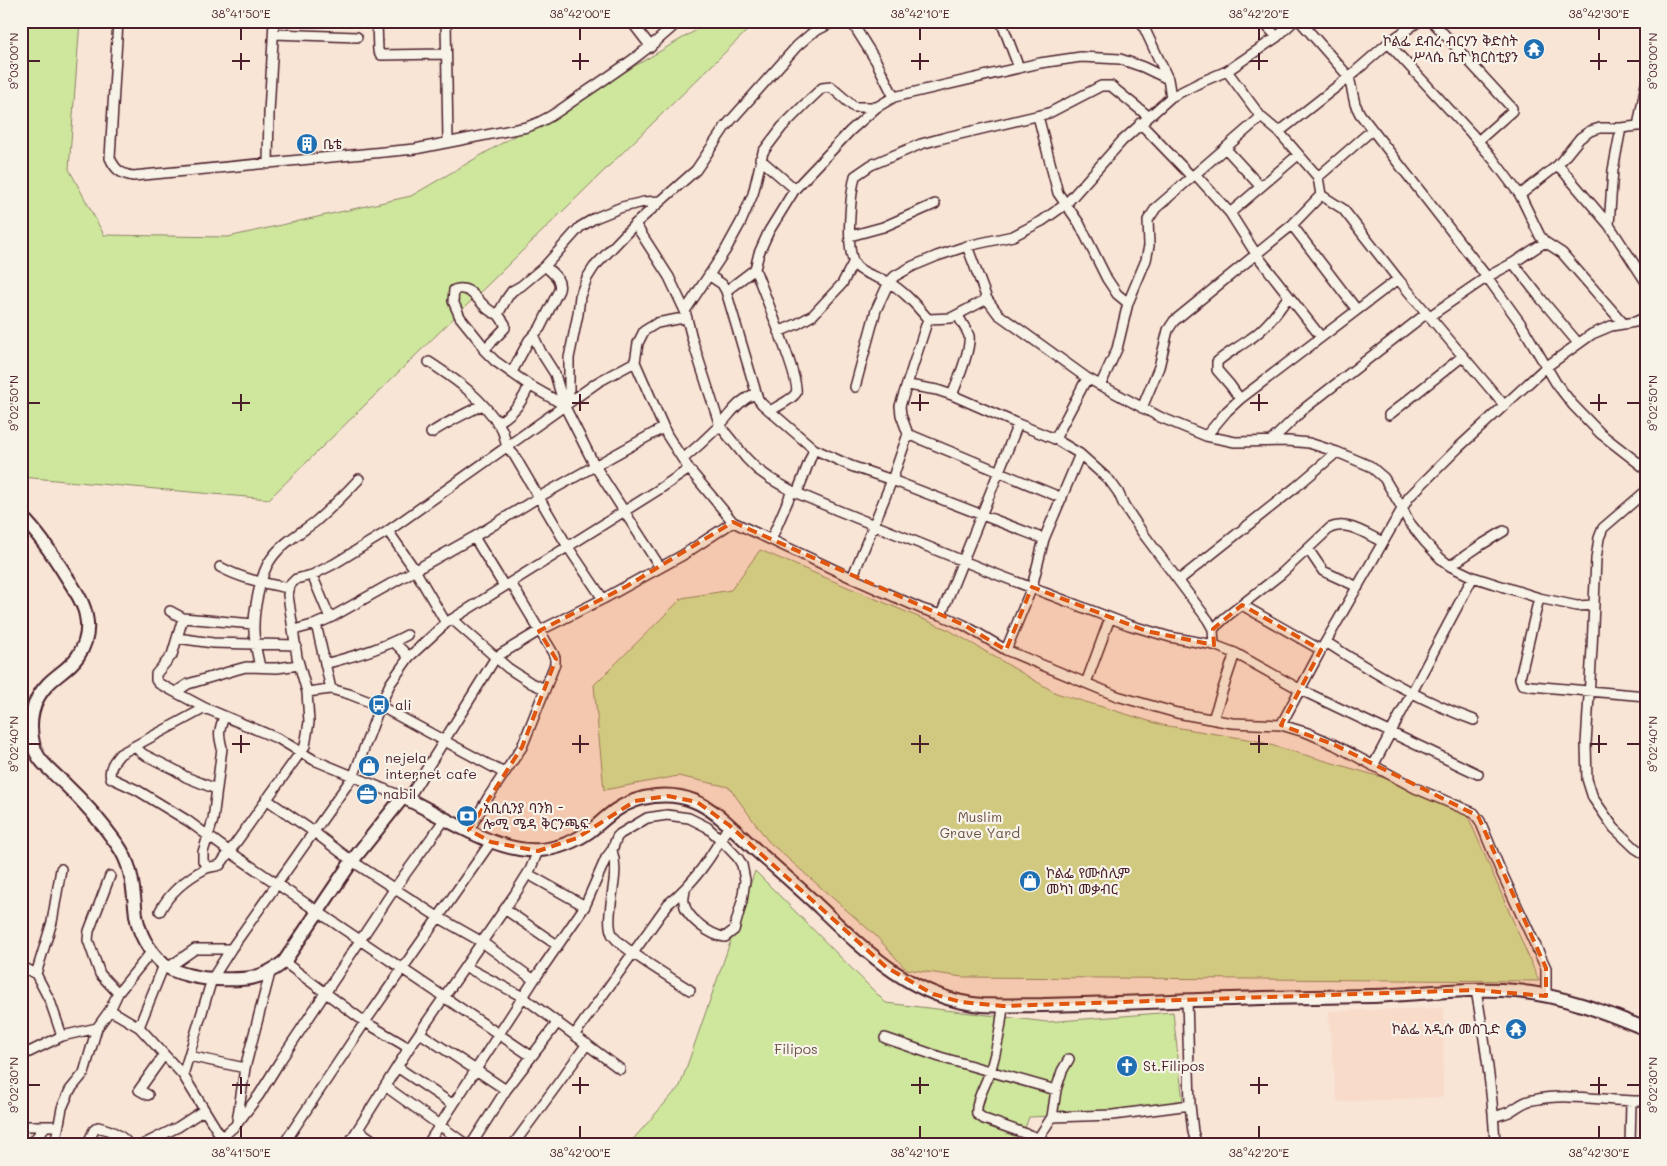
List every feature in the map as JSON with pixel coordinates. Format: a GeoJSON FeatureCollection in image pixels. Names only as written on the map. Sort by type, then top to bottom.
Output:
{"type":"FeatureCollection","features":[{"type":"Feature","properties":{"kind":"street"},"geometry":{"type":"LineString","coordinates":[[118,21],[110,158],[117,170],[123,174],[133,176],[415,149],[527,127],[542,122],[556,114],[651,47],[679,21]]}},
{"type":"Feature","properties":{"kind":"street"},"geometry":{"type":"LineString","coordinates":[[268,164],[274,21]]}},
{"type":"Feature","properties":{"kind":"street"},"geometry":{"type":"LineString","coordinates":[[446,21],[448,142]]}},
{"type":"Feature","properties":{"kind":"street"},"geometry":{"type":"LineString","coordinates":[[631,21],[651,47]]}},
{"type":"Feature","properties":{"kind":"street"},"geometry":{"type":"LineString","coordinates":[[564,406],[569,394],[570,345],[575,331],[580,296],[583,285],[594,267],[635,224],[696,170],[725,127],[797,46],[812,33],[836,21]]}},
{"type":"Feature","properties":{"kind":"street"},"geometry":{"type":"LineString","coordinates":[[851,21],[876,61],[894,97]]}},
{"type":"Feature","properties":{"kind":"street"},"geometry":{"type":"LineString","coordinates":[[1001,21],[1019,68]]}},
{"type":"Feature","properties":{"kind":"street"},"geometry":{"type":"LineString","coordinates":[[1141,21],[1168,79],[1171,97]]}},
{"type":"Feature","properties":{"kind":"street"},"geometry":{"type":"LineString","coordinates":[[1262,21],[1277,37]]}},
{"type":"Feature","properties":{"kind":"street"},"geometry":{"type":"LineString","coordinates":[[855,387],[873,319],[889,282],[895,276],[913,266],[966,246],[1013,236],[1042,221],[1066,204],[1140,122],[1171,97],[1227,71],[1277,37],[1294,21]]}},
{"type":"Feature","properties":{"kind":"street"},"geometry":{"type":"LineString","coordinates":[[1300,21],[1348,77],[1355,104],[1360,114],[1487,277],[1520,324],[1556,383],[1582,416],[1601,434],[1646,469]]}},
{"type":"Feature","properties":{"kind":"street"},"geometry":{"type":"LineString","coordinates":[[1279,132],[1388,43],[1419,21]]}},
{"type":"Feature","properties":{"kind":"street"},"geometry":{"type":"LineString","coordinates":[[1432,21],[1512,108],[1512,111],[1478,141]]}},
{"type":"Feature","properties":{"kind":"street"},"geometry":{"type":"LineString","coordinates":[[377,23],[378,51],[381,55],[446,54]]}},
{"type":"Feature","properties":{"kind":"street"},"geometry":{"type":"LineString","coordinates":[[274,34],[357,37]]}},
{"type":"Feature","properties":{"kind":"street"},"geometry":{"type":"LineString","coordinates":[[1388,43],[1478,141],[1520,195],[1536,229],[1545,242],[1562,253],[1623,323]]}},
{"type":"Feature","properties":{"kind":"street"},"geometry":{"type":"LineString","coordinates":[[726,291],[755,268],[769,231],[795,189],[850,130],[877,107],[894,97],[1069,58],[1120,58],[1168,79]]}},
{"type":"Feature","properties":{"kind":"street"},"geometry":{"type":"LineString","coordinates":[[1227,71],[1261,117],[1279,132],[1318,177],[1321,195],[1343,209],[1398,279],[1504,405]]}},
{"type":"Feature","properties":{"kind":"street"},"geometry":{"type":"LineString","coordinates":[[1520,195],[1558,165],[1585,133],[1600,128],[1642,126],[1646,84]]}},
{"type":"Feature","properties":{"kind":"street"},"geometry":{"type":"LineString","coordinates":[[987,299],[958,315],[944,319],[928,319],[907,295],[889,282],[864,272],[853,263],[850,253],[851,199],[856,176],[872,165],[921,144],[1038,116],[1062,107],[1105,85],[1111,86],[1148,116]]}},
{"type":"Feature","properties":{"kind":"street"},"geometry":{"type":"LineString","coordinates":[[877,107],[854,107],[831,87],[825,87],[782,127],[760,159],[758,176],[749,206],[725,251],[686,315],[657,324],[644,332],[638,343],[635,362],[663,428],[689,468],[733,522],[852,578],[964,625],[1006,650],[1138,703],[1177,713],[1232,722],[1281,725],[1308,734],[1335,745],[1416,788],[1474,813],[1478,816],[1546,968],[1546,996]]}},
{"type":"Feature","properties":{"kind":"street"},"geometry":{"type":"LineString","coordinates":[[1038,116],[1058,194],[1079,223],[1106,279],[1117,294],[1128,304]]}},
{"type":"Feature","properties":{"kind":"street"},"geometry":{"type":"LineString","coordinates":[[1100,386],[1117,349],[1128,304],[1146,260],[1149,246],[1148,225],[1150,216],[1156,208],[1261,117]]}},
{"type":"Feature","properties":{"kind":"street"},"geometry":{"type":"LineString","coordinates":[[1140,122],[1230,213],[1256,254],[1288,298],[1321,337]]}},
{"type":"Feature","properties":{"kind":"street"},"geometry":{"type":"LineString","coordinates":[[1609,225],[1613,170],[1621,128]]}},
{"type":"Feature","properties":{"kind":"street"},"geometry":{"type":"LineString","coordinates":[[1318,177],[1372,130]]}},
{"type":"Feature","properties":{"kind":"street"},"geometry":{"type":"LineString","coordinates":[[1226,149],[1260,186]]}},
{"type":"Feature","properties":{"kind":"street"},"geometry":{"type":"LineString","coordinates":[[1230,213],[1298,155]]}},
{"type":"Feature","properties":{"kind":"street"},"geometry":{"type":"LineString","coordinates":[[760,159],[795,189]]}},
{"type":"Feature","properties":{"kind":"street"},"geometry":{"type":"LineString","coordinates":[[1558,165],[1609,225],[1646,282]]}},
{"type":"Feature","properties":{"kind":"street"},"geometry":{"type":"LineString","coordinates":[[1142,408],[1159,367],[1170,326],[1180,315],[1292,225],[1321,195]]}},
{"type":"Feature","properties":{"kind":"street"},"geometry":{"type":"LineString","coordinates":[[498,314],[512,291],[545,266],[580,227],[587,222],[636,203],[661,201]]}},
{"type":"Feature","properties":{"kind":"street"},"geometry":{"type":"LineString","coordinates":[[850,236],[883,226],[935,204]]}},
{"type":"Feature","properties":{"kind":"street"},"geometry":{"type":"LineString","coordinates":[[635,224],[669,277],[686,315],[720,426],[737,449],[757,469],[795,492],[1110,618],[1170,638],[1214,644],[1235,653],[1301,690],[1478,774]]}},
{"type":"Feature","properties":{"kind":"street"},"geometry":{"type":"LineString","coordinates":[[1292,225],[1357,310]]}},
{"type":"Feature","properties":{"kind":"street"},"geometry":{"type":"LineString","coordinates":[[1271,441],[1305,408],[1429,314],[1545,242]]}},
{"type":"Feature","properties":{"kind":"street"},"geometry":{"type":"LineString","coordinates":[[966,246],[987,299],[998,314],[1100,386],[1142,408],[1206,436],[1235,442],[1309,443],[1370,466],[1388,484],[1409,522],[1425,542],[1450,566],[1473,577],[1539,598],[1578,606],[1594,605]]}},
{"type":"Feature","properties":{"kind":"street"},"geometry":{"type":"LineString","coordinates":[[778,332],[798,324],[813,315],[842,284],[853,263]]}},
{"type":"Feature","properties":{"kind":"street"},"geometry":{"type":"LineString","coordinates":[[1513,263],[1578,343]]}},
{"type":"Feature","properties":{"kind":"street"},"geometry":{"type":"LineString","coordinates":[[512,372],[529,340],[534,337],[540,328],[560,286],[558,280],[545,266]]}},
{"type":"Feature","properties":{"kind":"street"},"geometry":{"type":"LineString","coordinates":[[755,268],[797,388],[793,396],[770,411]]}},
{"type":"Feature","properties":{"kind":"street"},"geometry":{"type":"LineString","coordinates":[[710,276],[722,284],[726,291],[756,393],[762,404],[814,449],[851,466],[1044,539]]}},
{"type":"Feature","properties":{"kind":"street"},"geometry":{"type":"LineString","coordinates":[[1206,436],[1240,399],[1398,279]]}},
{"type":"Feature","properties":{"kind":"street"},"geometry":{"type":"LineString","coordinates":[[484,350],[501,334],[505,328],[504,324],[498,314],[492,312],[466,290],[462,288],[454,290],[454,301],[460,317],[481,343],[484,350],[495,361],[529,385],[564,406]]}},
{"type":"Feature","properties":{"kind":"street"},"geometry":{"type":"LineString","coordinates":[[1240,399],[1217,370],[1217,362],[1251,338],[1274,318],[1288,298]]}},
{"type":"Feature","properties":{"kind":"street"},"geometry":{"type":"LineString","coordinates":[[952,395],[964,362],[969,339],[969,335],[958,315]]}},
{"type":"Feature","properties":{"kind":"street"},"geometry":{"type":"LineString","coordinates":[[1281,725],[1321,650],[1409,497],[1546,367],[1578,343],[1600,330],[1623,323],[1635,322],[1646,316]]}},
{"type":"Feature","properties":{"kind":"street"},"geometry":{"type":"LineString","coordinates":[[852,578],[875,524],[908,434],[901,415],[900,406],[928,319]]}},
{"type":"Feature","properties":{"kind":"street"},"geometry":{"type":"LineString","coordinates":[[534,337],[555,374],[564,406],[595,466],[660,567]]}},
{"type":"Feature","properties":{"kind":"street"},"geometry":{"type":"LineString","coordinates":[[1389,414],[1463,356]]}},
{"type":"Feature","properties":{"kind":"street"},"geometry":{"type":"LineString","coordinates":[[429,362],[464,385],[497,423],[504,434],[507,447],[514,455],[568,547],[603,599]]}},
{"type":"Feature","properties":{"kind":"street"},"geometry":{"type":"LineString","coordinates":[[160,911],[168,897],[176,889],[207,867],[220,865],[305,746],[308,734],[308,692],[299,664],[288,595],[288,588],[292,582],[334,564],[388,531],[598,382],[635,362]]}},
{"type":"Feature","properties":{"kind":"street"},"geometry":{"type":"LineString","coordinates":[[1055,439],[1087,378]]}},
{"type":"Feature","properties":{"kind":"street"},"geometry":{"type":"LineString","coordinates":[[497,423],[513,412],[521,402],[529,385]]}},
{"type":"Feature","properties":{"kind":"street"},"geometry":{"type":"LineString","coordinates":[[908,385],[937,390],[952,395],[1055,439],[1080,454],[1110,481],[1118,492],[1124,505],[1213,629],[1214,644]]}},
{"type":"Feature","properties":{"kind":"street"},"geometry":{"type":"LineString","coordinates":[[683,459],[720,426],[736,405],[756,393]]}},
{"type":"Feature","properties":{"kind":"street"},"geometry":{"type":"LineString","coordinates":[[432,433],[443,425],[458,419],[482,405]]}},
{"type":"Feature","properties":{"kind":"street"},"geometry":{"type":"LineString","coordinates":[[942,615],[1018,424]]}},
{"type":"Feature","properties":{"kind":"street"},"geometry":{"type":"LineString","coordinates":[[294,630],[330,618],[474,537],[539,497],[663,428]]}},
{"type":"Feature","properties":{"kind":"street"},"geometry":{"type":"LineString","coordinates":[[908,434],[1062,498]]}},
{"type":"Feature","properties":{"kind":"street"},"geometry":{"type":"LineString","coordinates":[[771,540],[814,449]]}},
{"type":"Feature","properties":{"kind":"street"},"geometry":{"type":"LineString","coordinates":[[1179,580],[1337,452]]}},
{"type":"Feature","properties":{"kind":"street"},"geometry":{"type":"LineString","coordinates":[[1006,650],[1032,587],[1044,539],[1080,454]]}},
{"type":"Feature","properties":{"kind":"street"},"geometry":{"type":"LineString","coordinates":[[183,1075],[212,979],[231,949],[354,775],[390,684],[409,657],[449,621],[568,547],[689,468]]}},
{"type":"Feature","properties":{"kind":"street"},"geometry":{"type":"LineString","coordinates":[[260,667],[255,644],[254,624],[261,582],[271,558],[291,538],[324,514],[359,479]]}},
{"type":"Feature","properties":{"kind":"street"},"geometry":{"type":"LineString","coordinates":[[1646,491],[1603,528],[1601,533],[1596,559],[1586,762],[1590,790],[1598,806],[1614,828],[1635,848],[1646,855]]}},
{"type":"Feature","properties":{"kind":"street"},"geometry":{"type":"LineString","coordinates":[[21,516],[49,548],[69,580],[81,601],[87,622],[86,639],[72,664],[41,692],[32,708],[26,722],[33,746],[47,766],[66,784],[111,835],[124,856],[130,869],[139,928],[152,951],[167,966],[189,974],[212,979],[252,978],[270,973],[284,962],[352,860],[406,798],[496,657],[539,631],[603,599],[683,555],[733,522]]}},
{"type":"Feature","properties":{"kind":"street"},"geometry":{"type":"LineString","coordinates":[[1213,629],[1281,574],[1330,528],[1339,525],[1348,526],[1383,542]]}},
{"type":"Feature","properties":{"kind":"street"},"geometry":{"type":"LineString","coordinates":[[388,531],[449,621],[519,676],[545,689]]}},
{"type":"Feature","properties":{"kind":"street"},"geometry":{"type":"LineString","coordinates":[[1450,566],[1504,531]]}},
{"type":"Feature","properties":{"kind":"street"},"geometry":{"type":"LineString","coordinates":[[469,830],[522,747],[556,660],[554,653],[474,537]]}},
{"type":"Feature","properties":{"kind":"street"},"geometry":{"type":"LineString","coordinates":[[1308,549],[1323,571],[1358,588]]}},
{"type":"Feature","properties":{"kind":"street"},"geometry":{"type":"LineString","coordinates":[[220,567],[237,576],[288,588]]}},
{"type":"Feature","properties":{"kind":"street"},"geometry":{"type":"LineString","coordinates":[[312,575],[330,618]]}},
{"type":"Feature","properties":{"kind":"street"},"geometry":{"type":"LineString","coordinates":[[1373,766],[1473,577]]}},
{"type":"Feature","properties":{"kind":"street"},"geometry":{"type":"LineString","coordinates":[[1539,598],[1520,682],[1522,684],[1646,696]]}},
{"type":"Feature","properties":{"kind":"street"},"geometry":{"type":"LineString","coordinates":[[1242,605],[1321,650]]}},
{"type":"Feature","properties":{"kind":"street"},"geometry":{"type":"LineString","coordinates":[[170,612],[184,618],[254,624]]}},
{"type":"Feature","properties":{"kind":"street"},"geometry":{"type":"LineString","coordinates":[[184,618],[172,655],[158,670],[156,677],[158,683],[205,708],[272,736],[314,760],[406,798],[491,842],[514,848],[538,851],[556,847],[588,832],[624,805],[644,798],[656,796],[678,797],[697,802],[729,825],[863,947],[898,975],[922,989],[944,998],[961,1002],[1003,1006],[1395,995],[1476,990],[1519,991],[1546,996],[1592,1009],[1646,1029]]}},
{"type":"Feature","properties":{"kind":"street"},"geometry":{"type":"LineString","coordinates":[[1086,683],[1110,618]]}},
{"type":"Feature","properties":{"kind":"street"},"geometry":{"type":"LineString","coordinates":[[316,624],[331,689]]}},
{"type":"Feature","properties":{"kind":"street"},"geometry":{"type":"LineString","coordinates":[[325,664],[394,642],[407,635]]}},
{"type":"Feature","properties":{"kind":"street"},"geometry":{"type":"LineString","coordinates":[[177,638],[212,643],[296,645]]}},
{"type":"Feature","properties":{"kind":"street"},"geometry":{"type":"LineString","coordinates":[[394,642],[409,657]]}},
{"type":"Feature","properties":{"kind":"street"},"geometry":{"type":"LineString","coordinates":[[1326,642],[1375,673],[1411,692],[1449,711],[1474,720]]}},
{"type":"Feature","properties":{"kind":"street"},"geometry":{"type":"LineString","coordinates":[[1213,719],[1235,653]]}},
{"type":"Feature","properties":{"kind":"street"},"geometry":{"type":"LineString","coordinates":[[176,692],[188,684],[246,667],[276,668],[299,664]]}},
{"type":"Feature","properties":{"kind":"street"},"geometry":{"type":"LineString","coordinates":[[308,692],[331,689],[380,706],[504,773]]}},
{"type":"Feature","properties":{"kind":"street"},"geometry":{"type":"LineString","coordinates":[[205,708],[135,748],[120,754],[110,770],[111,778],[137,790],[188,821],[230,852],[531,1056]]}},
{"type":"Feature","properties":{"kind":"street"},"geometry":{"type":"LineString","coordinates":[[207,867],[203,861],[202,852],[212,820],[222,748],[218,739],[224,716]]}},
{"type":"Feature","properties":{"kind":"street"},"geometry":{"type":"LineString","coordinates":[[135,748],[186,777],[216,789]]}},
{"type":"Feature","properties":{"kind":"street"},"geometry":{"type":"LineString","coordinates":[[266,799],[352,860],[438,917],[482,942],[534,980]]}},
{"type":"Feature","properties":{"kind":"street"},"geometry":{"type":"LineString","coordinates":[[427,1145],[452,1104],[476,1071],[534,980],[585,906],[606,858],[620,834],[647,818],[667,815],[689,818],[707,828],[738,858],[744,871],[744,891],[734,930],[725,937],[721,937],[701,926],[688,915],[683,901],[685,890]]}},
{"type":"Feature","properties":{"kind":"street"},"geometry":{"type":"LineString","coordinates":[[110,1010],[140,1027],[183,1075],[224,1141],[259,1095],[395,888],[446,819]]}},
{"type":"Feature","properties":{"kind":"street"},"geometry":{"type":"LineString","coordinates":[[574,1034],[668,904],[685,890],[721,840],[729,825]]}},
{"type":"Feature","properties":{"kind":"street"},"geometry":{"type":"LineString","coordinates":[[283,1145],[365,1022],[491,842]]}},
{"type":"Feature","properties":{"kind":"street"},"geometry":{"type":"LineString","coordinates":[[612,850],[616,868],[611,904],[610,930],[614,939],[690,990]]}},
{"type":"Feature","properties":{"kind":"street"},"geometry":{"type":"LineString","coordinates":[[348,1145],[409,1048],[506,910],[528,874],[538,851]]}},
{"type":"Feature","properties":{"kind":"street"},"geometry":{"type":"LineString","coordinates":[[36,974],[52,922],[61,869]]}},
{"type":"Feature","properties":{"kind":"street"},"geometry":{"type":"LineString","coordinates":[[528,874],[585,906]]}},
{"type":"Feature","properties":{"kind":"street"},"geometry":{"type":"LineString","coordinates":[[110,876],[89,931],[88,940],[100,974],[118,993]]}},
{"type":"Feature","properties":{"kind":"street"},"geometry":{"type":"LineString","coordinates":[[506,910],[557,946]]}},
{"type":"Feature","properties":{"kind":"street"},"geometry":{"type":"LineString","coordinates":[[140,1027],[167,966],[195,949],[231,949]]}},
{"type":"Feature","properties":{"kind":"street"},"geometry":{"type":"LineString","coordinates":[[55,1145],[62,1108],[66,1098],[84,1073],[97,1028],[110,1010],[118,993],[152,951]]}},
{"type":"Feature","properties":{"kind":"street"},"geometry":{"type":"LineString","coordinates":[[284,962],[365,1022],[409,1048]]}},
{"type":"Feature","properties":{"kind":"street"},"geometry":{"type":"LineString","coordinates":[[21,966],[36,974],[50,1001],[62,1036]]}},
{"type":"Feature","properties":{"kind":"street"},"geometry":{"type":"LineString","coordinates":[[466,967],[523,997],[620,1069]]}},
{"type":"Feature","properties":{"kind":"street"},"geometry":{"type":"LineString","coordinates":[[236,1125],[244,1068],[270,973]]}},
{"type":"Feature","properties":{"kind":"street"},"geometry":{"type":"LineString","coordinates":[[1476,990],[1488,1062],[1495,1145]]}},
{"type":"Feature","properties":{"kind":"street"},"geometry":{"type":"LineString","coordinates":[[1187,1000],[1190,1105],[1193,1132],[1197,1145]]}},
{"type":"Feature","properties":{"kind":"street"},"geometry":{"type":"LineString","coordinates":[[1003,1006],[997,1045],[976,1114],[1036,1141],[1052,1117],[1056,1090],[1062,1071],[1069,1059]]}},
{"type":"Feature","properties":{"kind":"street"},"geometry":{"type":"LineString","coordinates":[[471,1145],[506,1090],[558,1022]]}},
{"type":"Feature","properties":{"kind":"street"},"geometry":{"type":"LineString","coordinates":[[21,1056],[62,1036],[97,1028]]}},
{"type":"Feature","properties":{"kind":"street"},"geometry":{"type":"LineString","coordinates":[[420,1033],[506,1090]]}},
{"type":"Feature","properties":{"kind":"street"},"geometry":{"type":"LineString","coordinates":[[885,1038],[940,1057],[1056,1090]]}},
{"type":"Feature","properties":{"kind":"street"},"geometry":{"type":"LineString","coordinates":[[513,1145],[587,1044]]}},
{"type":"Feature","properties":{"kind":"street"},"geometry":{"type":"LineString","coordinates":[[148,1095],[139,1090],[164,1055]]}},
{"type":"Feature","properties":{"kind":"street"},"geometry":{"type":"LineString","coordinates":[[189,1056],[244,1068]]}},
{"type":"Feature","properties":{"kind":"street"},"geometry":{"type":"LineString","coordinates":[[397,1067],[452,1104]]}},
{"type":"Feature","properties":{"kind":"street"},"geometry":{"type":"LineString","coordinates":[[385,1086],[467,1145]]}},
{"type":"Feature","properties":{"kind":"street"},"geometry":{"type":"LineString","coordinates":[[1494,1117],[1510,1111],[1524,1102],[1552,1097],[1577,1096],[1646,1101]]}},
{"type":"Feature","properties":{"kind":"street"},"geometry":{"type":"LineString","coordinates":[[1630,1145],[1631,1101]]}},
{"type":"Feature","properties":{"kind":"street"},"geometry":{"type":"LineString","coordinates":[[1052,1117],[1113,1115],[1190,1105]]}},
{"type":"Feature","properties":{"kind":"street"},"geometry":{"type":"LineString","coordinates":[[142,1145],[178,1127],[204,1110]]}},
{"type":"Feature","properties":{"kind":"street"},"geometry":{"type":"LineString","coordinates":[[21,1126],[58,1126]]}},
{"type":"Feature","properties":{"kind":"street"},"geometry":{"type":"LineString","coordinates":[[30,1145],[45,1127]]}},
{"type":"Feature","properties":{"kind":"street"},"geometry":{"type":"LineString","coordinates":[[87,1145],[94,1130],[98,1127],[113,1131],[125,1139],[129,1145]]}},
{"type":"Feature","properties":{"kind":"street"},"geometry":{"type":"LineString","coordinates":[[358,1130],[380,1145]]}},
{"type":"Feature","properties":{"kind":"highlighted area"},"geometry":{"type":"Polygon","coordinates":[[[733,522],[964,625],[1006,650],[1032,587],[1146,631],[1214,645],[1213,629],[1242,605],[1321,650],[1281,725],[1335,745],[1478,816],[1546,968],[1546,996],[1476,990],[1003,1006],[961,1002],[933,994],[886,967],[729,825],[697,802],[668,796],[635,801],[577,838],[538,851],[491,842],[469,830],[522,747],[556,659],[539,631],[627,586],[733,522]]]}},
{"type":"Feature","properties":{"kind":"shaded area"},"geometry":{"type":"Polygon","coordinates":[[[1444,1008],[1443,1097],[1337,1102],[1328,1011],[1444,1008]]]}},
{"type":"Feature","properties":{"kind":"green space"},"geometry":{"type":"Polygon","coordinates":[[[21,21],[80,21],[69,169],[104,235],[228,237],[411,196],[712,21],[757,21],[269,499],[21,477],[21,21]]]}},
{"type":"Feature","properties":{"kind":"green space","name":"Muslim Grave Yard"},"geometry":{"type":"Polygon","coordinates":[[[760,550],[949,630],[1056,693],[1162,725],[1253,740],[1461,800],[1539,981],[963,977],[906,969],[876,936],[768,841],[729,787],[678,776],[604,790],[594,685],[682,598],[731,590],[760,550]]]}},
{"type":"Feature","properties":{"kind":"green space","name":"Filipos"},"geometry":{"type":"Polygon","coordinates":[[[755,871],[886,1003],[1047,1022],[1173,1012],[1184,1111],[1029,1117],[1019,1145],[628,1145],[680,1086],[755,871]]]}},
{"type":"Feature","properties":{"kind":"place","name":"ኮልፌ ደብረ ብርሃን ቅድስት ሥላሴ ቤተ ክርስቲያን"},"geometry":{"type":"Point","coordinates":[1534,49]}},
{"type":"Feature","properties":{"kind":"place","name":"ቤቴ"},"geometry":{"type":"Point","coordinates":[307,144]}},
{"type":"Feature","properties":{"kind":"place","name":"ali"},"geometry":{"type":"Point","coordinates":[379,705]}},
{"type":"Feature","properties":{"kind":"place","name":"nejela internet cafe"},"geometry":{"type":"Point","coordinates":[369,766]}},
{"type":"Feature","properties":{"kind":"place","name":"nabil"},"geometry":{"type":"Point","coordinates":[367,794]}},
{"type":"Feature","properties":{"kind":"place","name":"አቢሲንያ ባንክ - ሎሚ ሜዳ ቅርንጫፍ"},"geometry":{"type":"Point","coordinates":[467,816]}},
{"type":"Feature","properties":{"kind":"place","name":"ኮልፌ የሙስሊም መካነ መቃብር"},"geometry":{"type":"Point","coordinates":[1030,881]}},
{"type":"Feature","properties":{"kind":"place","name":"ኮልፌ አዲሱ መስጊድ"},"geometry":{"type":"Point","coordinates":[1516,1029]}},
{"type":"Feature","properties":{"kind":"place","name":"St.Filipos"},"geometry":{"type":"Point","coordinates":[1127,1066]}}]}
